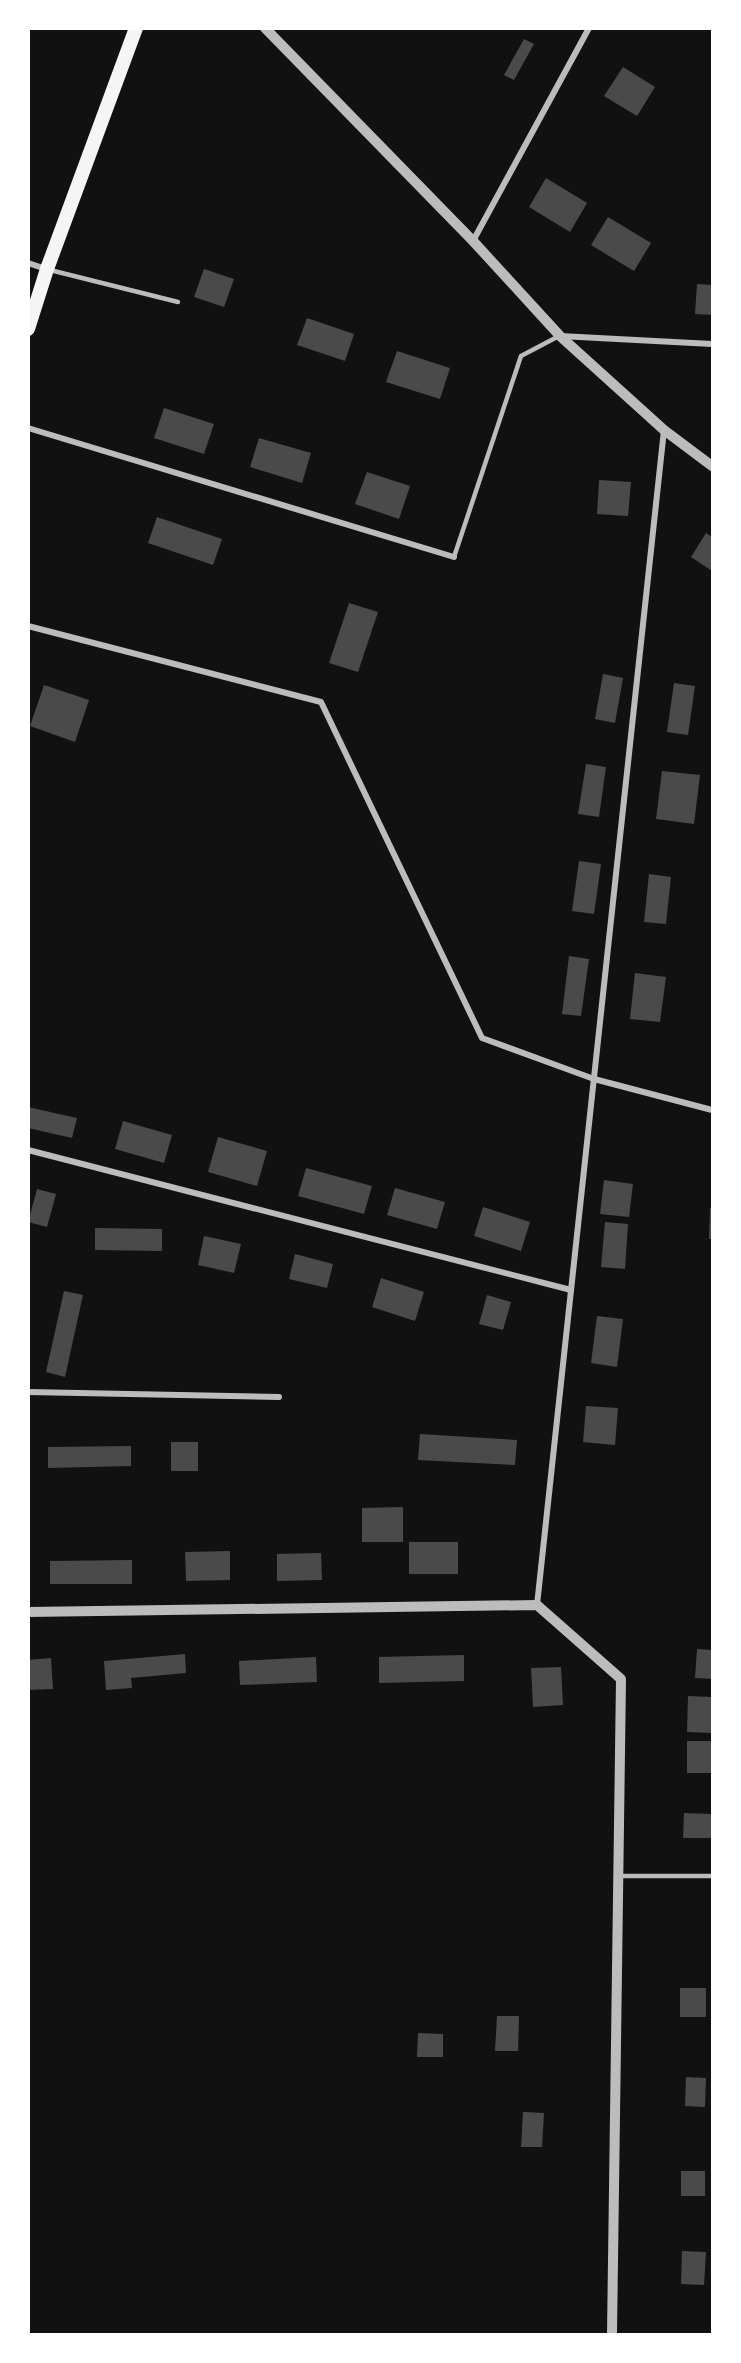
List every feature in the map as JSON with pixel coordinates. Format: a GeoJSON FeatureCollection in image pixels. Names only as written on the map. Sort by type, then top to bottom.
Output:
{"type":"FeatureCollection","features":[{"type":"Feature","properties":{"kind":"main road"},"geometry":{"type":"LineString","coordinates":[[28,329],[47,269],[136,28]]}},
{"type":"Feature","properties":{"kind":"street"},"geometry":{"type":"LineString","coordinates":[[265,28],[473,241],[560,336],[664,430],[712,466]]}},
{"type":"Feature","properties":{"kind":"street"},"geometry":{"type":"LineString","coordinates":[[473,241],[589,28]]}},
{"type":"Feature","properties":{"kind":"street"},"geometry":{"type":"LineString","coordinates":[[28,263],[47,269]]}},
{"type":"Feature","properties":{"kind":"street"},"geometry":{"type":"LineString","coordinates":[[560,336],[712,344]]}},
{"type":"Feature","properties":{"kind":"street"},"geometry":{"type":"LineString","coordinates":[[28,428],[454,557]]}},
{"type":"Feature","properties":{"kind":"street"},"geometry":{"type":"LineString","coordinates":[[537,1605],[664,430]]}},
{"type":"Feature","properties":{"kind":"street"},"geometry":{"type":"LineString","coordinates":[[28,626],[321,702],[482,1038],[594,1079],[712,1110]]}},
{"type":"Feature","properties":{"kind":"street"},"geometry":{"type":"LineString","coordinates":[[28,1150],[571,1290]]}},
{"type":"Feature","properties":{"kind":"street"},"geometry":{"type":"LineString","coordinates":[[28,1392],[279,1397]]}},
{"type":"Feature","properties":{"kind":"street"},"geometry":{"type":"LineString","coordinates":[[28,1612],[537,1605],[621,1679],[612,2334]]}},
{"type":"Feature","properties":{"kind":"lane"},"geometry":{"type":"LineString","coordinates":[[47,269],[178,302]]}},
{"type":"Feature","properties":{"kind":"lane"},"geometry":{"type":"LineString","coordinates":[[454,557],[521,356],[560,336]]}},
{"type":"Feature","properties":{"kind":"lane"},"geometry":{"type":"LineString","coordinates":[[618,1876],[712,1876]]}},
{"type":"Feature","properties":{"kind":"building"},"geometry":{"type":"Polygon","coordinates":[[[524,39],[534,44],[514,80],[504,75],[524,39]]]}},
{"type":"Feature","properties":{"kind":"building"},"geometry":{"type":"Polygon","coordinates":[[[623,67],[655,87],[637,116],[604,96],[623,67]]]}},
{"type":"Feature","properties":{"kind":"building"},"geometry":{"type":"Polygon","coordinates":[[[546,178],[587,203],[570,232],[529,207],[546,178]]]}},
{"type":"Feature","properties":{"kind":"building"},"geometry":{"type":"Polygon","coordinates":[[[608,217],[651,243],[634,271],[591,245],[608,217]]]}},
{"type":"Feature","properties":{"kind":"building"},"geometry":{"type":"Polygon","coordinates":[[[204,269],[234,279],[224,307],[194,297],[204,269]]]}},
{"type":"Feature","properties":{"kind":"building"},"geometry":{"type":"Polygon","coordinates":[[[697,284],[712,285],[712,315],[695,314],[697,284]]]}},
{"type":"Feature","properties":{"kind":"building"},"geometry":{"type":"Polygon","coordinates":[[[307,318],[354,334],[345,361],[297,345],[307,318]]]}},
{"type":"Feature","properties":{"kind":"building"},"geometry":{"type":"Polygon","coordinates":[[[397,351],[450,368],[440,399],[386,382],[397,351]]]}},
{"type":"Feature","properties":{"kind":"building"},"geometry":{"type":"Polygon","coordinates":[[[164,408],[214,424],[204,454],[154,438],[164,408]]]}},
{"type":"Feature","properties":{"kind":"building"},"geometry":{"type":"Polygon","coordinates":[[[259,438],[311,453],[302,483],[250,467],[259,438]]]}},
{"type":"Feature","properties":{"kind":"building"},"geometry":{"type":"Polygon","coordinates":[[[367,472],[410,486],[399,519],[355,504],[367,472]]]}},
{"type":"Feature","properties":{"kind":"building"},"geometry":{"type":"Polygon","coordinates":[[[599,480],[631,482],[628,516],[597,514],[599,480]]]}},
{"type":"Feature","properties":{"kind":"building"},"geometry":{"type":"Polygon","coordinates":[[[157,517],[222,539],[213,565],[148,543],[157,517]]]}},
{"type":"Feature","properties":{"kind":"building"},"geometry":{"type":"Polygon","coordinates":[[[706,533],[712,537],[712,571],[691,557],[706,533]]]}},
{"type":"Feature","properties":{"kind":"building"},"geometry":{"type":"Polygon","coordinates":[[[349,603],[378,612],[358,672],[329,663],[349,603]]]}},
{"type":"Feature","properties":{"kind":"building"},"geometry":{"type":"Polygon","coordinates":[[[603,674],[623,678],[615,723],[595,719],[603,674]]]}},
{"type":"Feature","properties":{"kind":"building"},"geometry":{"type":"Polygon","coordinates":[[[674,683],[695,686],[688,735],[667,732],[674,683]]]}},
{"type":"Feature","properties":{"kind":"building"},"geometry":{"type":"Polygon","coordinates":[[[44,685],[89,700],[75,742],[30,726],[44,685]]]}},
{"type":"Feature","properties":{"kind":"building"},"geometry":{"type":"Polygon","coordinates":[[[586,764],[606,767],[599,817],[578,814],[586,764]]]}},
{"type":"Feature","properties":{"kind":"building"},"geometry":{"type":"Polygon","coordinates":[[[662,771],[700,775],[694,824],[656,819],[662,771]]]}},
{"type":"Feature","properties":{"kind":"building"},"geometry":{"type":"Polygon","coordinates":[[[579,861],[601,864],[594,914],[572,911],[579,861]]]}},
{"type":"Feature","properties":{"kind":"building"},"geometry":{"type":"Polygon","coordinates":[[[649,874],[671,877],[666,924],[644,922],[649,874]]]}},
{"type":"Feature","properties":{"kind":"building"},"geometry":{"type":"Polygon","coordinates":[[[569,956],[589,959],[581,1016],[562,1014],[569,956]]]}},
{"type":"Feature","properties":{"kind":"building"},"geometry":{"type":"Polygon","coordinates":[[[635,973],[666,977],[660,1022],[630,1019],[635,973]]]}},
{"type":"Feature","properties":{"kind":"building"},"geometry":{"type":"Polygon","coordinates":[[[28,1107],[77,1118],[72,1138],[28,1128],[28,1107]]]}},
{"type":"Feature","properties":{"kind":"building"},"geometry":{"type":"Polygon","coordinates":[[[123,1121],[172,1135],[164,1163],[115,1149],[123,1121]]]}},
{"type":"Feature","properties":{"kind":"building"},"geometry":{"type":"Polygon","coordinates":[[[218,1137],[267,1151],[257,1186],[208,1172],[218,1137]]]}},
{"type":"Feature","properties":{"kind":"building"},"geometry":{"type":"Polygon","coordinates":[[[306,1168],[372,1186],[364,1214],[298,1196],[306,1168]]]}},
{"type":"Feature","properties":{"kind":"building"},"geometry":{"type":"Polygon","coordinates":[[[604,1180],[633,1184],[629,1217],[600,1214],[604,1180]]]}},
{"type":"Feature","properties":{"kind":"building"},"geometry":{"type":"Polygon","coordinates":[[[395,1188],[445,1202],[437,1229],[387,1215],[395,1188]]]}},
{"type":"Feature","properties":{"kind":"building"},"geometry":{"type":"Polygon","coordinates":[[[37,1189],[56,1194],[47,1227],[28,1222],[37,1189]]]}},
{"type":"Feature","properties":{"kind":"building"},"geometry":{"type":"Polygon","coordinates":[[[483,1207],[530,1222],[521,1251],[474,1236],[483,1207]]]}},
{"type":"Feature","properties":{"kind":"building"},"geometry":{"type":"Polygon","coordinates":[[[710,1208],[712,1208],[712,1239],[709,1239],[710,1208]]]}},
{"type":"Feature","properties":{"kind":"building"},"geometry":{"type":"Polygon","coordinates":[[[605,1222],[628,1224],[625,1269],[601,1267],[605,1222]]]}},
{"type":"Feature","properties":{"kind":"building"},"geometry":{"type":"Polygon","coordinates":[[[95,1228],[162,1229],[162,1251],[95,1250],[95,1228]]]}},
{"type":"Feature","properties":{"kind":"building"},"geometry":{"type":"Polygon","coordinates":[[[204,1236],[241,1244],[234,1273],[198,1265],[204,1236]]]}},
{"type":"Feature","properties":{"kind":"building"},"geometry":{"type":"Polygon","coordinates":[[[295,1254],[333,1264],[327,1288],[289,1279],[295,1254]]]}},
{"type":"Feature","properties":{"kind":"building"},"geometry":{"type":"Polygon","coordinates":[[[381,1278],[424,1292],[415,1321],[372,1307],[381,1278]]]}},
{"type":"Feature","properties":{"kind":"building"},"geometry":{"type":"Polygon","coordinates":[[[64,1291],[83,1295],[65,1377],[46,1372],[64,1291]]]}},
{"type":"Feature","properties":{"kind":"building"},"geometry":{"type":"Polygon","coordinates":[[[487,1295],[511,1302],[503,1330],[479,1324],[487,1295]]]}},
{"type":"Feature","properties":{"kind":"building"},"geometry":{"type":"Polygon","coordinates":[[[597,1316],[623,1319],[617,1367],[591,1363],[597,1316]]]}},
{"type":"Feature","properties":{"kind":"building"},"geometry":{"type":"Polygon","coordinates":[[[586,1406],[618,1408],[615,1445],[583,1442],[586,1406]]]}},
{"type":"Feature","properties":{"kind":"building"},"geometry":{"type":"Polygon","coordinates":[[[420,1434],[517,1440],[515,1465],[418,1460],[420,1434]]]}},
{"type":"Feature","properties":{"kind":"building"},"geometry":{"type":"Polygon","coordinates":[[[171,1442],[198,1442],[198,1471],[171,1471],[171,1442]]]}},
{"type":"Feature","properties":{"kind":"building"},"geometry":{"type":"Polygon","coordinates":[[[131,1446],[131,1466],[48,1468],[48,1447],[131,1446]]]}},
{"type":"Feature","properties":{"kind":"building"},"geometry":{"type":"Polygon","coordinates":[[[403,1507],[403,1542],[362,1542],[362,1508],[403,1507]]]}},
{"type":"Feature","properties":{"kind":"building"},"geometry":{"type":"Polygon","coordinates":[[[409,1542],[458,1542],[458,1574],[409,1574],[409,1542]]]}},
{"type":"Feature","properties":{"kind":"building"},"geometry":{"type":"Polygon","coordinates":[[[230,1551],[230,1580],[186,1581],[185,1552],[230,1551]]]}},
{"type":"Feature","properties":{"kind":"building"},"geometry":{"type":"Polygon","coordinates":[[[321,1553],[322,1580],[277,1581],[277,1554],[321,1553]]]}},
{"type":"Feature","properties":{"kind":"building"},"geometry":{"type":"Polygon","coordinates":[[[132,1560],[132,1584],[50,1584],[50,1561],[132,1560]]]}},
{"type":"Feature","properties":{"kind":"building"},"geometry":{"type":"Polygon","coordinates":[[[697,1649],[712,1650],[712,1679],[695,1678],[697,1649]]]}},
{"type":"Feature","properties":{"kind":"building"},"geometry":{"type":"Polygon","coordinates":[[[185,1654],[186,1673],[131,1678],[132,1688],[106,1690],[104,1661],[185,1654]]]}},
{"type":"Feature","properties":{"kind":"building"},"geometry":{"type":"Polygon","coordinates":[[[464,1655],[464,1681],[379,1683],[379,1657],[464,1655]]]}},
{"type":"Feature","properties":{"kind":"building"},"geometry":{"type":"Polygon","coordinates":[[[316,1657],[317,1682],[240,1685],[239,1661],[316,1657]]]}},
{"type":"Feature","properties":{"kind":"building"},"geometry":{"type":"Polygon","coordinates":[[[51,1658],[53,1689],[28,1690],[28,1660],[51,1658]]]}},
{"type":"Feature","properties":{"kind":"building"},"geometry":{"type":"Polygon","coordinates":[[[561,1667],[563,1705],[533,1707],[531,1668],[561,1667]]]}},
{"type":"Feature","properties":{"kind":"building"},"geometry":{"type":"Polygon","coordinates":[[[688,1696],[712,1697],[712,1733],[687,1732],[688,1696]]]}},
{"type":"Feature","properties":{"kind":"building"},"geometry":{"type":"Polygon","coordinates":[[[687,1741],[712,1741],[712,1773],[687,1773],[687,1741]]]}},
{"type":"Feature","properties":{"kind":"building"},"geometry":{"type":"Polygon","coordinates":[[[684,1813],[712,1814],[712,1838],[683,1838],[684,1813]]]}},
{"type":"Feature","properties":{"kind":"building"},"geometry":{"type":"Polygon","coordinates":[[[680,1988],[706,1988],[706,2017],[680,2017],[680,1988]]]}},
{"type":"Feature","properties":{"kind":"building"},"geometry":{"type":"Polygon","coordinates":[[[497,2016],[519,2016],[518,2051],[495,2051],[497,2016]]]}},
{"type":"Feature","properties":{"kind":"building"},"geometry":{"type":"Polygon","coordinates":[[[418,2033],[443,2034],[443,2057],[417,2057],[418,2033]]]}},
{"type":"Feature","properties":{"kind":"building"},"geometry":{"type":"Polygon","coordinates":[[[686,2077],[706,2078],[705,2107],[685,2106],[686,2077]]]}},
{"type":"Feature","properties":{"kind":"building"},"geometry":{"type":"Polygon","coordinates":[[[523,2112],[544,2113],[542,2147],[521,2147],[523,2112]]]}},
{"type":"Feature","properties":{"kind":"building"},"geometry":{"type":"Polygon","coordinates":[[[681,2171],[705,2171],[705,2196],[681,2196],[681,2171]]]}},
{"type":"Feature","properties":{"kind":"building"},"geometry":{"type":"Polygon","coordinates":[[[682,2251],[706,2252],[704,2285],[681,2284],[682,2251]]]}}]}
